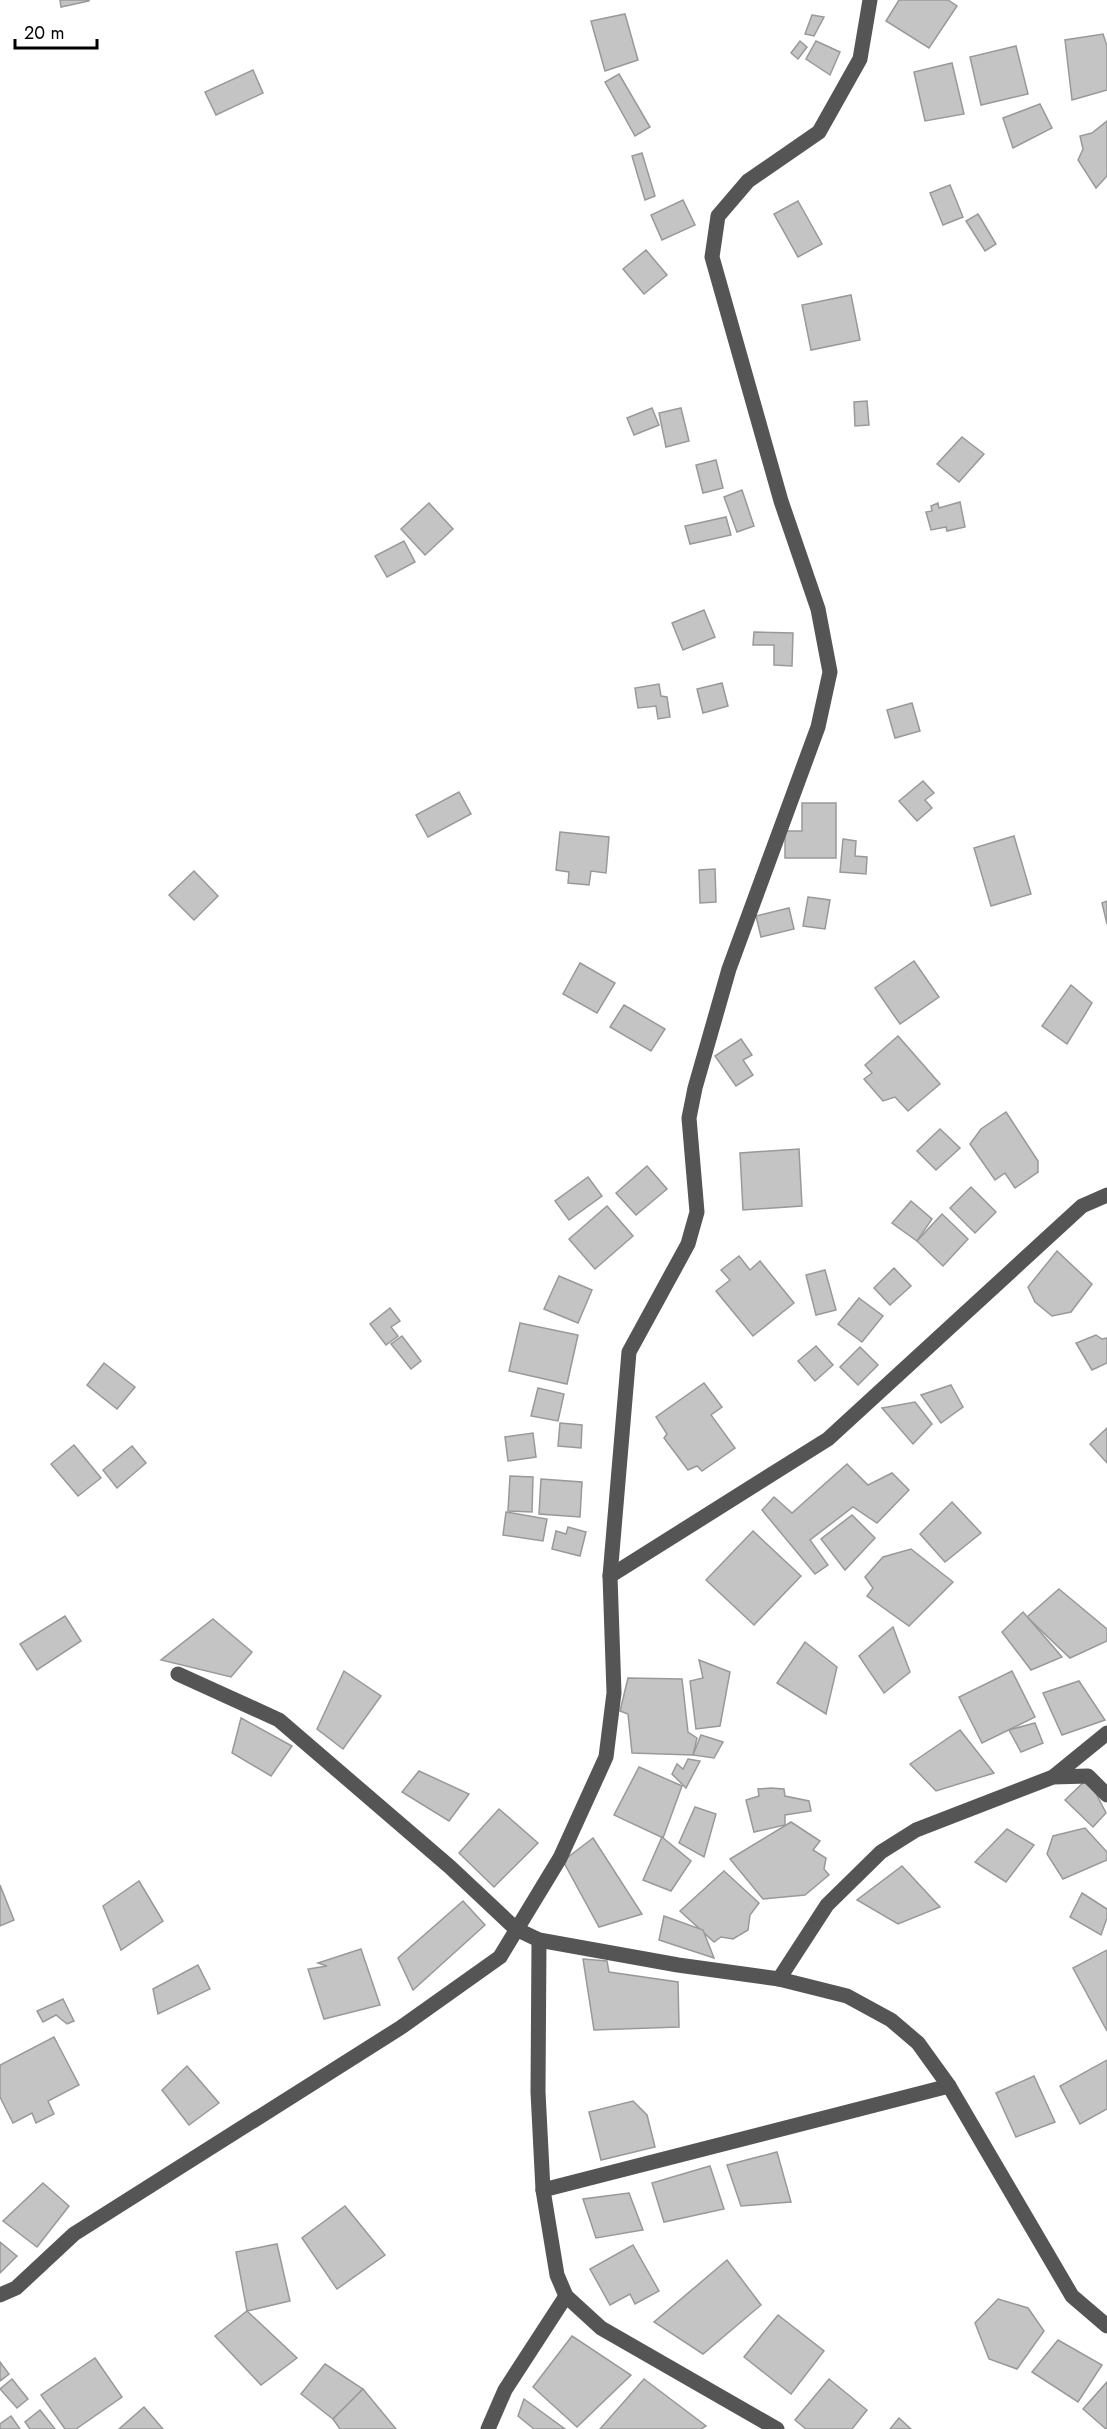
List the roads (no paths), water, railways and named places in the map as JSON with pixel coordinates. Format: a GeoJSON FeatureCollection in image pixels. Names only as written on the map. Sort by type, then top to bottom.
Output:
{"type":"FeatureCollection","features":[{"type":"Feature","properties":{"kind":"street"},"geometry":{"type":"LineString","coordinates":[[0,2295],[16,2288],[74,2234],[409,2022],[500,1957],[560,1858],[606,1756],[614,1693],[610,1576],[629,1352],[688,1244],[697,1212],[689,1118],[695,1088],[729,969],[819,727],[830,672],[818,609],[781,501],[712,257],[718,216],[748,181],[819,132],[860,60],[870,0]]}},
{"type":"Feature","properties":{"kind":"street"},"geometry":{"type":"LineString","coordinates":[[610,1576],[828,1439],[1082,1206],[1107,1195]]}},
{"type":"Feature","properties":{"kind":"street"},"geometry":{"type":"LineString","coordinates":[[178,1674],[279,1720],[450,1867],[516,1929],[539,1940],[678,1965],[779,1979],[848,1996],[891,2020],[918,2043],[949,2086],[1072,2296],[1107,2326]]}},
{"type":"Feature","properties":{"kind":"street"},"geometry":{"type":"LineString","coordinates":[[779,1979],[826,1905],[881,1852],[916,1830],[1053,1777],[1107,1733]]}},
{"type":"Feature","properties":{"kind":"street"},"geometry":{"type":"LineString","coordinates":[[1053,1777],[1088,1776],[1107,1795]]}},
{"type":"Feature","properties":{"kind":"street"},"geometry":{"type":"LineString","coordinates":[[539,1940],[537,2092],[543,2190],[556,2275],[566,2296],[601,2328],[777,2429]]}},
{"type":"Feature","properties":{"kind":"street"},"geometry":{"type":"LineString","coordinates":[[543,2190],[949,2086]]}},
{"type":"Feature","properties":{"kind":"street"},"geometry":{"type":"LineString","coordinates":[[488,2429],[506,2390],[566,2296]]}}]}
